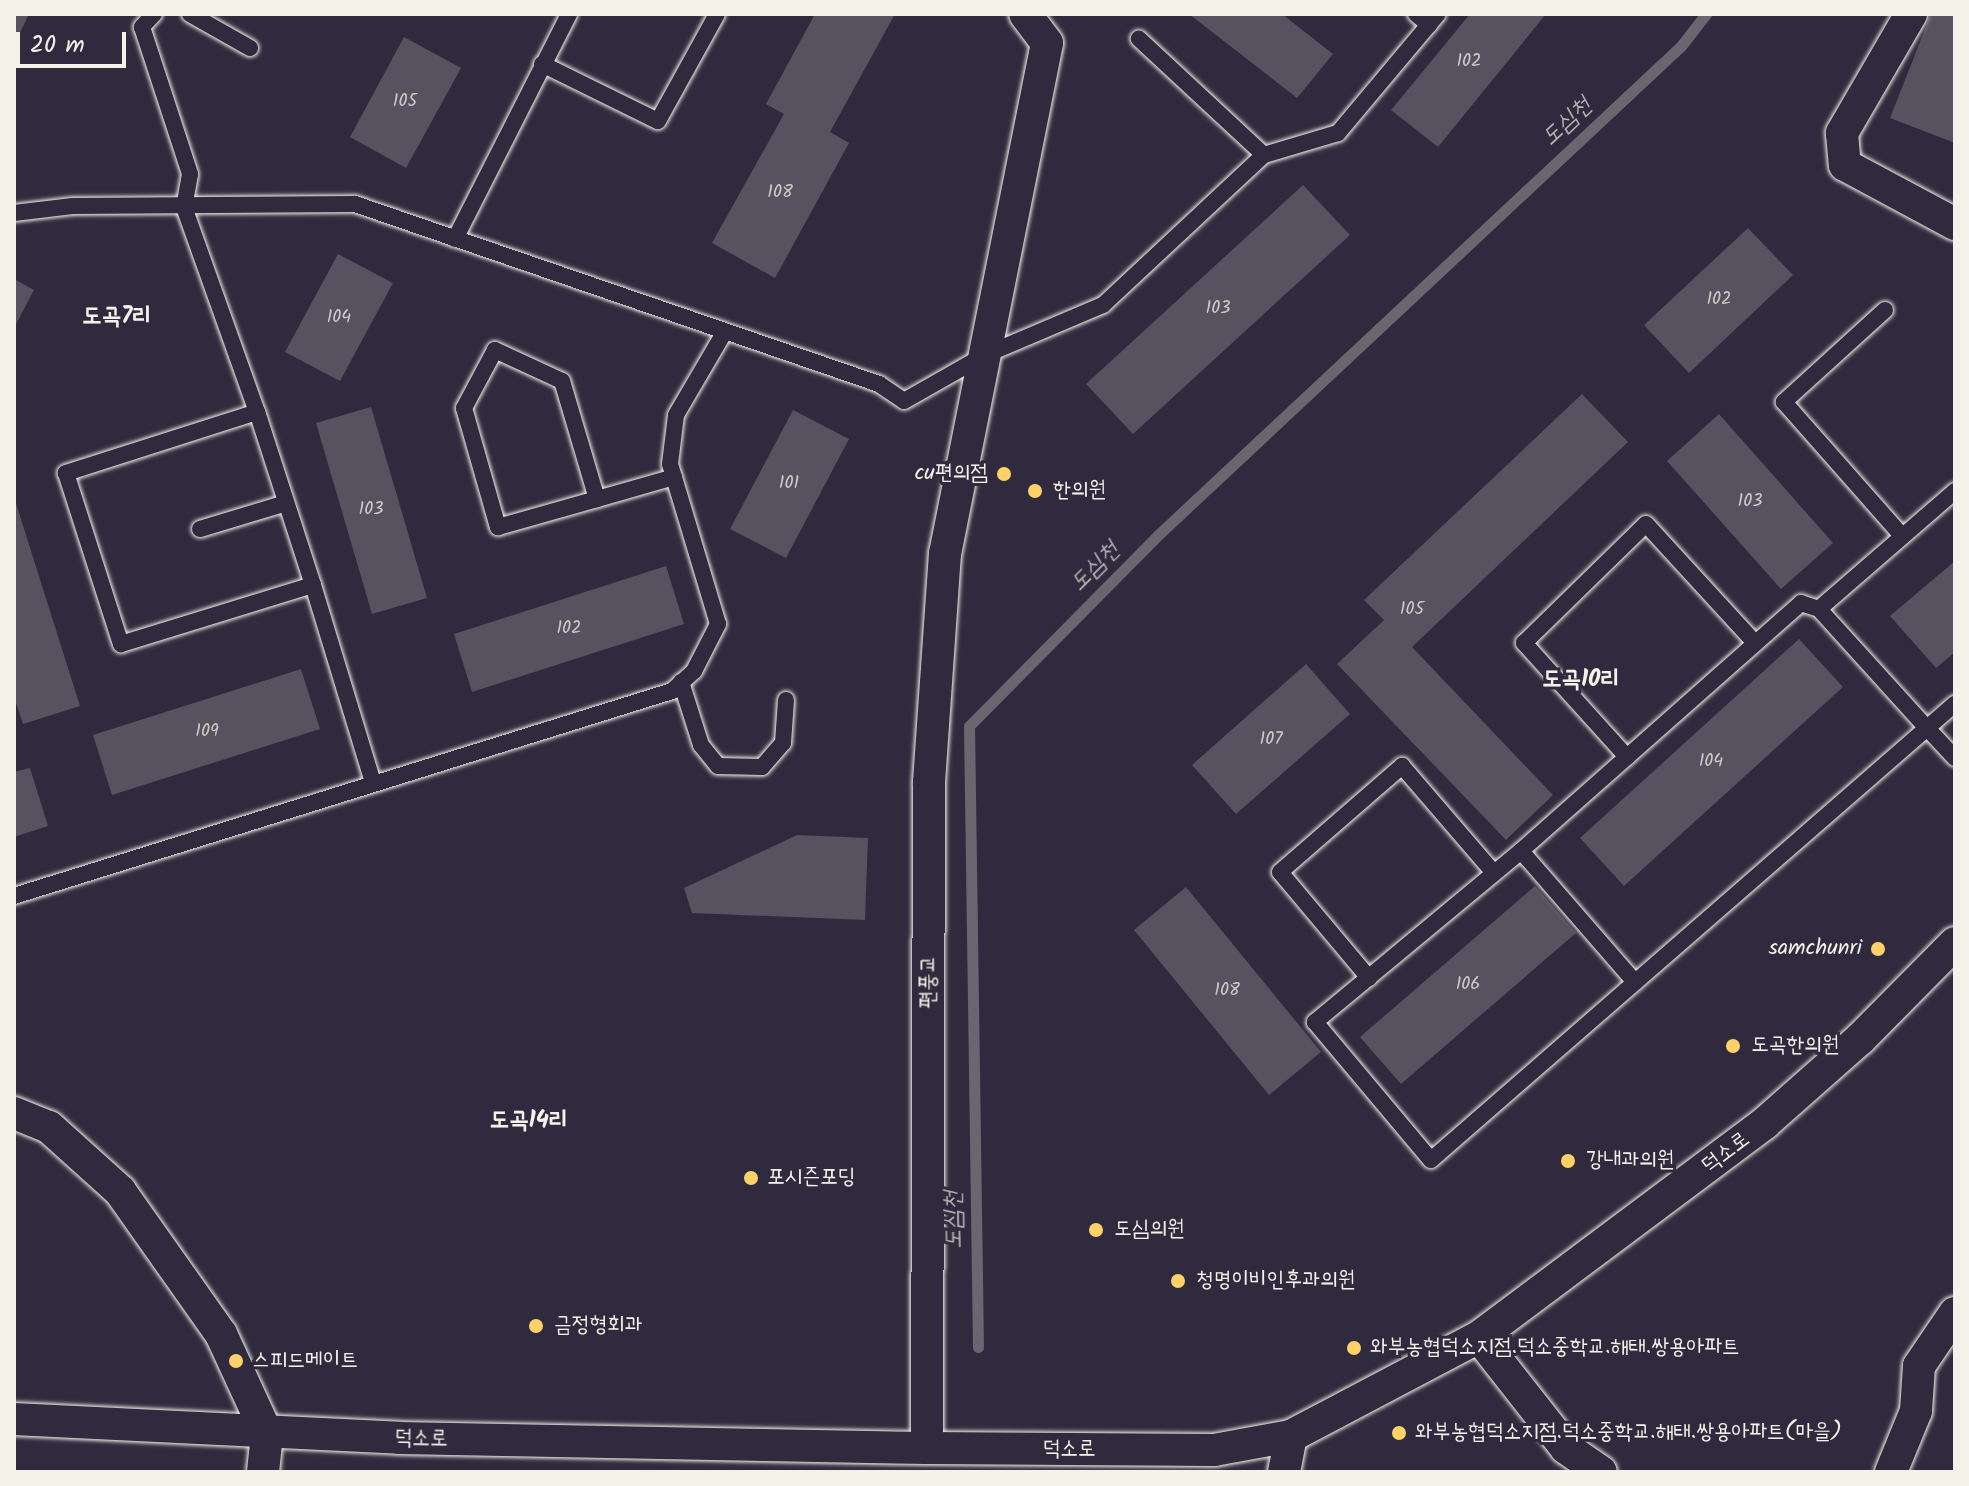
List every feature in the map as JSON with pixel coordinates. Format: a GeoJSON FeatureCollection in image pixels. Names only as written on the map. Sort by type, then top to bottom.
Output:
{"type":"FeatureCollection","features":[{"type":"Feature","properties":{"kind":"street"},"geometry":{"type":"LineString","coordinates":[[1025,14],[1052,29]]}},
{"type":"Feature","properties":{"kind":"street"},"geometry":{"type":"LineString","coordinates":[[1911,14],[1842,133],[1845,165],[1955,224]]}},
{"type":"Feature","properties":{"kind":"street","name":"편풍교"},"geometry":{"type":"LineString","coordinates":[[927,1448],[929,782],[943,584],[985,355],[1052,29]]}},
{"type":"Feature","properties":{"kind":"street","name":"덕소로"},"geometry":{"type":"LineString","coordinates":[[14,1419],[267,1434],[1050,1450],[1214,1450],[1291,1436],[1479,1337],[1765,1123],[1860,1039],[1955,943]]}},
{"type":"Feature","properties":{"kind":"street"},"geometry":{"type":"LineString","coordinates":[[14,1113],[49,1127],[120,1191],[221,1334],[267,1434],[263,1472]]}},
{"type":"Feature","properties":{"kind":"street"},"geometry":{"type":"LineString","coordinates":[[1891,1472],[1916,1411],[1919,1366],[1955,1313]]}},
{"type":"Feature","properties":{"kind":"street"},"geometry":{"type":"LineString","coordinates":[[1479,1337],[1566,1448],[1601,1472]]}},
{"type":"Feature","properties":{"kind":"street"},"geometry":{"type":"LineString","coordinates":[[1284,1472],[1291,1436]]}},
{"type":"Feature","properties":{"kind":"street"},"geometry":{"type":"LineString","coordinates":[[1050,1450],[1094,1472]]}},
{"type":"Feature","properties":{"kind":"lane"},"geometry":{"type":"LineString","coordinates":[[154,14],[142,27],[190,174],[184,207],[257,412],[373,783]]}},
{"type":"Feature","properties":{"kind":"lane"},"geometry":{"type":"LineString","coordinates":[[190,14],[250,48]]}},
{"type":"Feature","properties":{"kind":"lane"},"geometry":{"type":"LineString","coordinates":[[455,239],[569,14]]}},
{"type":"Feature","properties":{"kind":"lane"},"geometry":{"type":"LineString","coordinates":[[542,64],[658,121],[717,14]]}},
{"type":"Feature","properties":{"kind":"lane"},"geometry":{"type":"LineString","coordinates":[[14,213],[73,206],[355,204],[879,384],[904,401],[985,355],[1103,305],[1264,155],[1338,133],[1427,18]]}},
{"type":"Feature","properties":{"kind":"lane"},"geometry":{"type":"LineString","coordinates":[[1139,39],[1264,155]]}},
{"type":"Feature","properties":{"kind":"lane"},"geometry":{"type":"LineString","coordinates":[[1885,310],[1784,402],[1902,536]]}},
{"type":"Feature","properties":{"kind":"lane"},"geometry":{"type":"LineString","coordinates":[[14,896],[672,691],[694,671],[718,624],[670,464],[676,415],[725,331]]}},
{"type":"Feature","properties":{"kind":"lane"},"geometry":{"type":"LineString","coordinates":[[597,499],[562,381],[495,350],[464,408],[498,527],[597,499],[674,477]]}},
{"type":"Feature","properties":{"kind":"lane"},"geometry":{"type":"LineString","coordinates":[[257,412],[66,473],[121,644],[313,585]]}},
{"type":"Feature","properties":{"kind":"lane"},"geometry":{"type":"LineString","coordinates":[[1819,609],[1955,491]]}},
{"type":"Feature","properties":{"kind":"lane"},"geometry":{"type":"LineString","coordinates":[[200,529],[286,503]]}},
{"type":"Feature","properties":{"kind":"lane"},"geometry":{"type":"LineString","coordinates":[[1627,757],[1524,643],[1646,524],[1755,643]]}},
{"type":"Feature","properties":{"kind":"lane"},"geometry":{"type":"LineString","coordinates":[[1955,704],[1927,728],[1635,982],[1431,1160],[1315,1022],[1521,851],[1801,603],[1819,609],[1927,728],[1955,758]]}},
{"type":"Feature","properties":{"kind":"lane"},"geometry":{"type":"LineString","coordinates":[[681,682],[701,745],[718,766],[762,767],[783,743],[786,700]]}},
{"type":"Feature","properties":{"kind":"lane"},"geometry":{"type":"LineString","coordinates":[[1369,978],[1280,872],[1402,766],[1494,873]]}},
{"type":"Feature","properties":{"kind":"lane"},"geometry":{"type":"LineString","coordinates":[[1521,851],[1635,982]]}},
{"type":"Feature","properties":{"kind":"building"},"geometry":{"type":"Polygon","coordinates":[[[14,14],[29,14],[14,45],[14,14]]]}},
{"type":"Feature","properties":{"kind":"building"},"geometry":{"type":"Polygon","coordinates":[[[815,14],[895,14],[830,132],[849,143],[775,278],[712,243],[784,114],[766,104],[815,14]]]}},
{"type":"Feature","properties":{"kind":"building"},"geometry":{"type":"Polygon","coordinates":[[[1189,14],[1282,14],[1333,54],[1297,98],[1189,14]]]}},
{"type":"Feature","properties":{"kind":"building"},"geometry":{"type":"Polygon","coordinates":[[[1470,14],[1546,14],[1438,147],[1391,110],[1470,14]]]}},
{"type":"Feature","properties":{"kind":"building"},"geometry":{"type":"Polygon","coordinates":[[[1931,14],[1955,14],[1955,143],[1890,118],[1931,14]]]}},
{"type":"Feature","properties":{"kind":"building"},"geometry":{"type":"Polygon","coordinates":[[[404,37],[461,68],[406,168],[350,137],[404,37]]]}},
{"type":"Feature","properties":{"kind":"building"},"geometry":{"type":"Polygon","coordinates":[[[1303,185],[1350,235],[1133,434],[1086,384],[1303,185]]]}},
{"type":"Feature","properties":{"kind":"building"},"geometry":{"type":"Polygon","coordinates":[[[1748,228],[1793,275],[1689,373],[1644,325],[1748,228]]]}},
{"type":"Feature","properties":{"kind":"building"},"geometry":{"type":"Polygon","coordinates":[[[338,254],[393,283],[340,381],[285,352],[338,254]]]}},
{"type":"Feature","properties":{"kind":"building"},"geometry":{"type":"Polygon","coordinates":[[[14,279],[34,290],[14,328],[14,279]]]}},
{"type":"Feature","properties":{"kind":"building"},"geometry":{"type":"Polygon","coordinates":[[[1582,394],[1628,442],[1412,647],[1553,795],[1506,840],[1337,664],[1384,620],[1364,600],[1582,394]]]}},
{"type":"Feature","properties":{"kind":"building"},"geometry":{"type":"Polygon","coordinates":[[[371,407],[427,598],[372,614],[316,423],[371,407]]]}},
{"type":"Feature","properties":{"kind":"building"},"geometry":{"type":"Polygon","coordinates":[[[793,410],[849,439],[786,558],[730,529],[793,410]]]}},
{"type":"Feature","properties":{"kind":"building"},"geometry":{"type":"Polygon","coordinates":[[[1719,414],[1833,543],[1781,589],[1667,461],[1719,414]]]}},
{"type":"Feature","properties":{"kind":"building"},"geometry":{"type":"Polygon","coordinates":[[[14,497],[80,706],[23,724],[14,697],[14,497]]]}},
{"type":"Feature","properties":{"kind":"building"},"geometry":{"type":"Polygon","coordinates":[[[1955,561],[1955,652],[1936,668],[1890,616],[1955,561]]]}},
{"type":"Feature","properties":{"kind":"building"},"geometry":{"type":"Polygon","coordinates":[[[666,566],[684,624],[472,692],[454,634],[666,566]]]}},
{"type":"Feature","properties":{"kind":"building"},"geometry":{"type":"Polygon","coordinates":[[[1799,639],[1843,687],[1624,886],[1580,838],[1799,639]]]}},
{"type":"Feature","properties":{"kind":"building"},"geometry":{"type":"Polygon","coordinates":[[[1306,664],[1350,714],[1236,814],[1192,765],[1306,664]]]}},
{"type":"Feature","properties":{"kind":"building"},"geometry":{"type":"Polygon","coordinates":[[[301,669],[320,729],[112,795],[93,735],[301,669]]]}},
{"type":"Feature","properties":{"kind":"building"},"geometry":{"type":"Polygon","coordinates":[[[30,768],[48,826],[14,837],[14,772],[30,768]]]}},
{"type":"Feature","properties":{"kind":"building"},"geometry":{"type":"Polygon","coordinates":[[[797,835],[868,838],[865,920],[692,913],[684,888],[797,835]]]}},
{"type":"Feature","properties":{"kind":"building"},"geometry":{"type":"Polygon","coordinates":[[[1535,886],[1576,933],[1401,1084],[1360,1037],[1535,886]]]}},
{"type":"Feature","properties":{"kind":"building"},"geometry":{"type":"Polygon","coordinates":[[[1186,887],[1321,1052],[1269,1095],[1134,930],[1186,887]]]}},
{"type":"Feature","properties":{"kind":"waterway","name":"도심천"},"geometry":{"type":"LineString","coordinates":[[978,1347],[969,726],[1158,535],[1681,46],[1706,14]]}},
{"type":"Feature","properties":{"kind":"place","name":"cu편의점"},"geometry":{"type":"Point","coordinates":[1004,474]}},
{"type":"Feature","properties":{"kind":"place","name":"한의원"},"geometry":{"type":"Point","coordinates":[1035,491]}},
{"type":"Feature","properties":{"kind":"place","name":"samchunri"},"geometry":{"type":"Point","coordinates":[1878,949]}},
{"type":"Feature","properties":{"kind":"place","name":"도곡한의원"},"geometry":{"type":"Point","coordinates":[1733,1046]}},
{"type":"Feature","properties":{"kind":"place","name":"강내과의원"},"geometry":{"type":"Point","coordinates":[1568,1161]}},
{"type":"Feature","properties":{"kind":"place","name":"포시즌포딩"},"geometry":{"type":"Point","coordinates":[751,1178]}},
{"type":"Feature","properties":{"kind":"place","name":"도심의원"},"geometry":{"type":"Point","coordinates":[1096,1230]}},
{"type":"Feature","properties":{"kind":"place","name":"청명이비인후과의원"},"geometry":{"type":"Point","coordinates":[1178,1281]}},
{"type":"Feature","properties":{"kind":"place","name":"금정형회과"},"geometry":{"type":"Point","coordinates":[536,1326]}},
{"type":"Feature","properties":{"kind":"place","name":"와부농협덕소지점.덕소중학교.해태.쌍용아파트"},"geometry":{"type":"Point","coordinates":[1354,1348]}},
{"type":"Feature","properties":{"kind":"place","name":"스피드메이트"},"geometry":{"type":"Point","coordinates":[236,1361]}},
{"type":"Feature","properties":{"kind":"place","name":"와부농협덕소지점.덕소중학교.해태.쌍용아파트(마을)"},"geometry":{"type":"Point","coordinates":[1399,1433]}},
{"type":"Feature","properties":{"kind":"district","name":"도곡7리"},"geometry":{"type":"Point","coordinates":[117,317]}},
{"type":"Feature","properties":{"kind":"district","name":"도곡10리"},"geometry":{"type":"Point","coordinates":[1581,680]}},
{"type":"Feature","properties":{"kind":"district","name":"도곡14리"},"geometry":{"type":"Point","coordinates":[529,1121]}}]}
